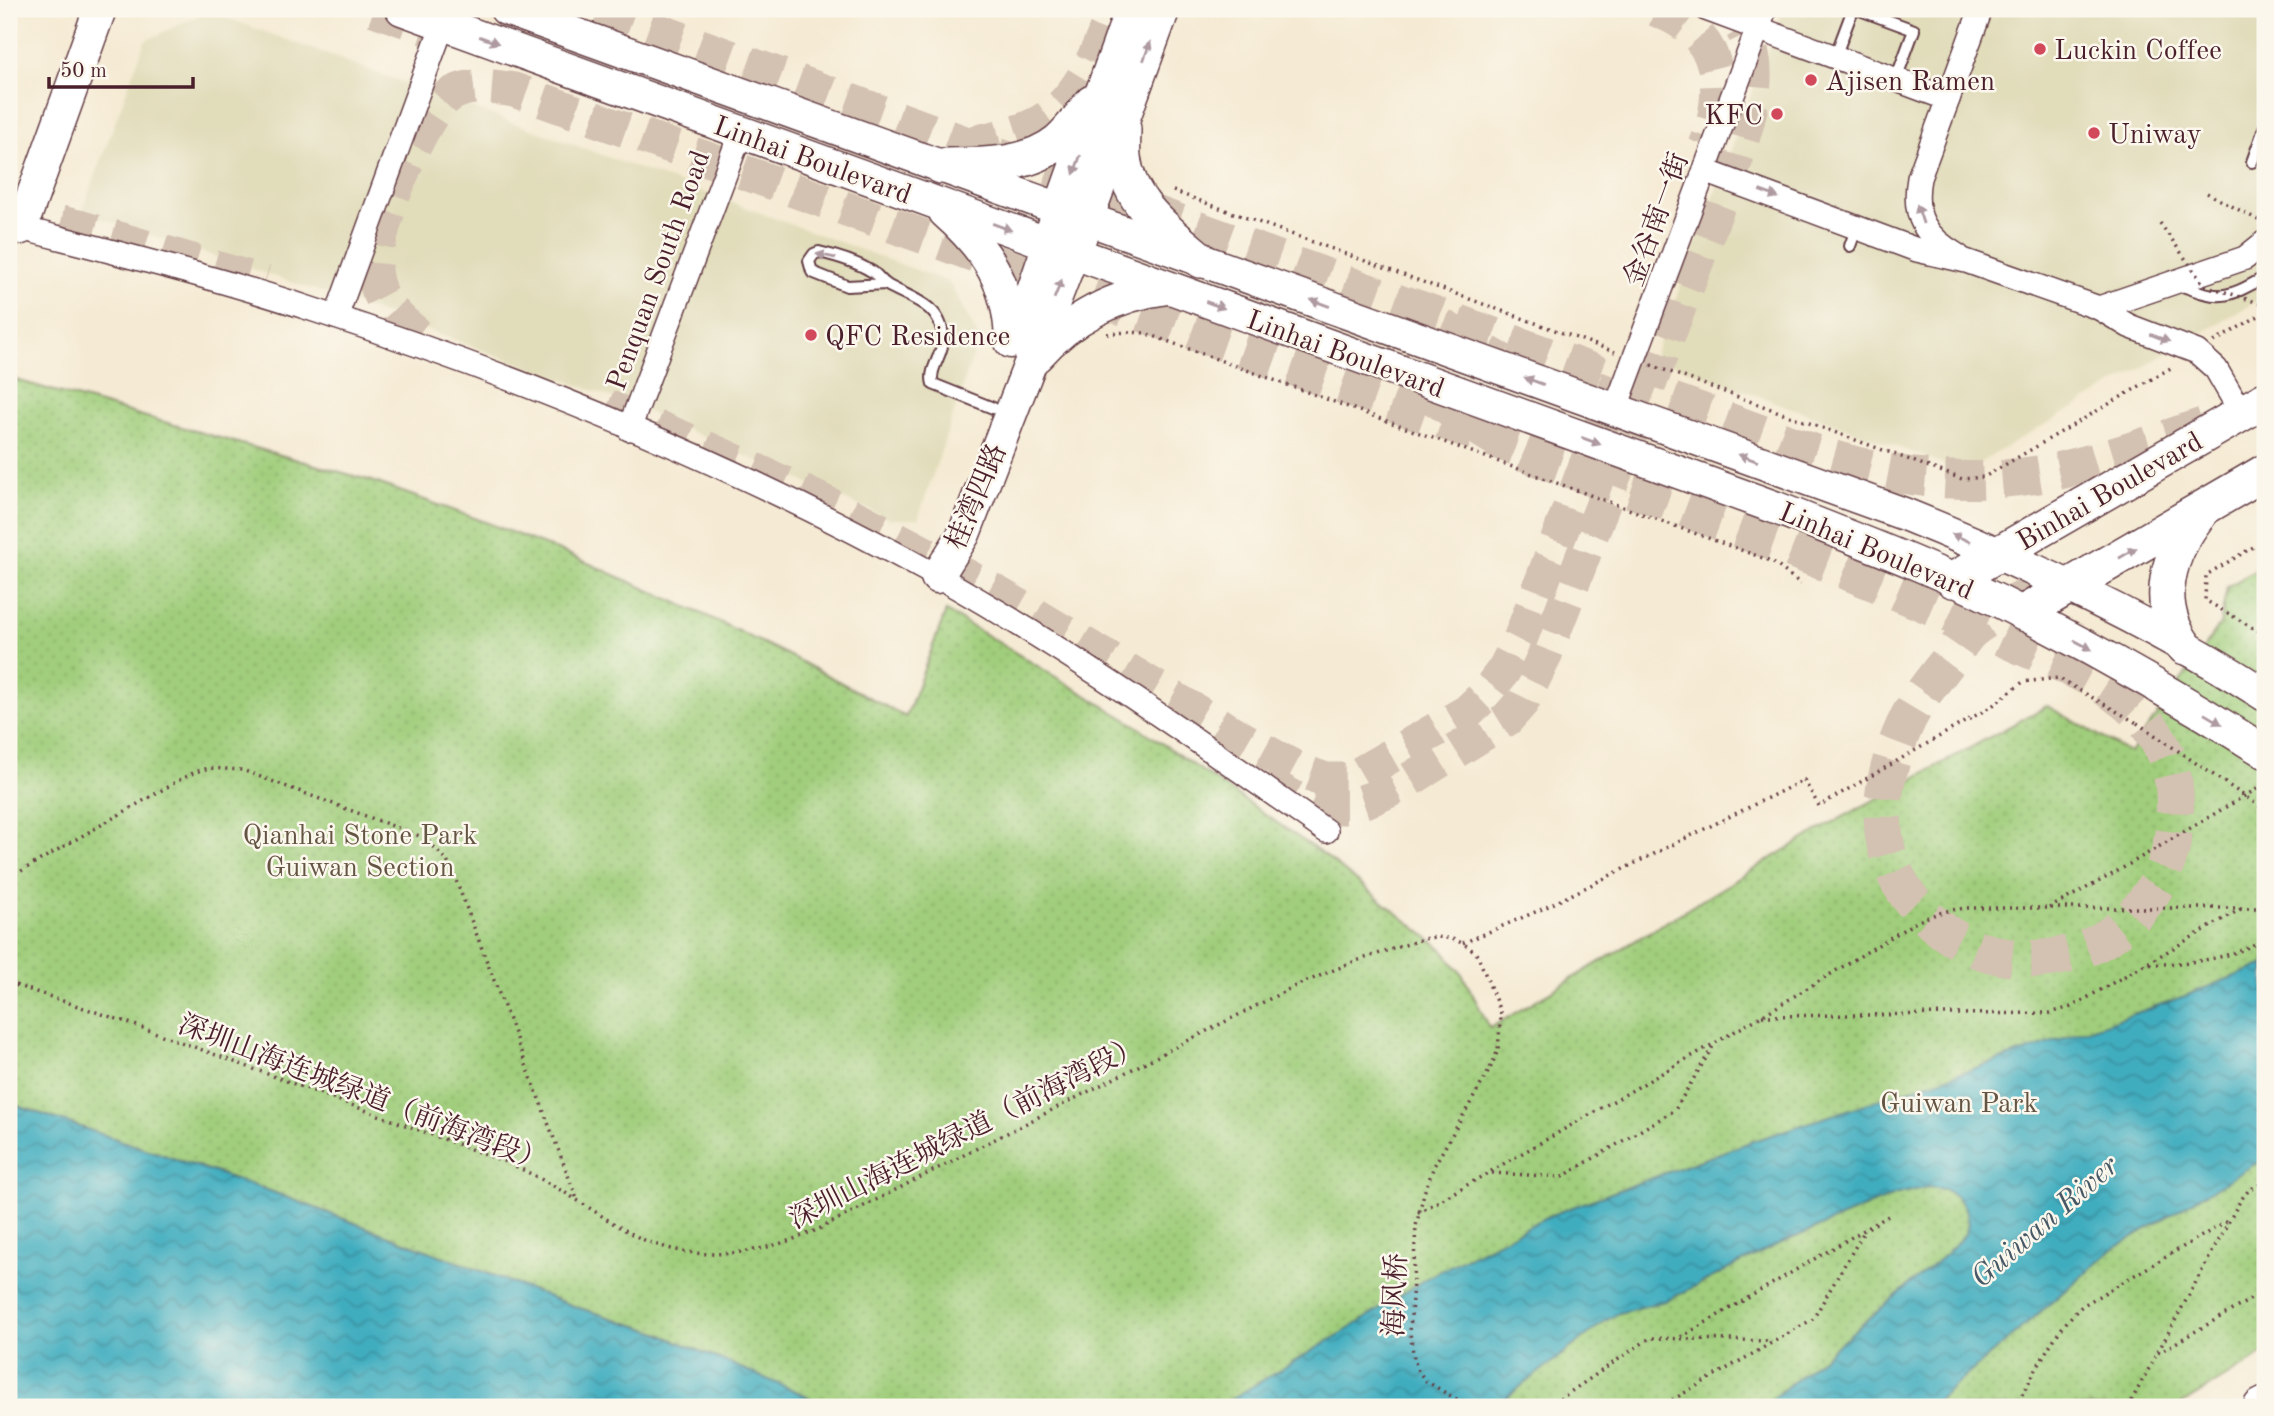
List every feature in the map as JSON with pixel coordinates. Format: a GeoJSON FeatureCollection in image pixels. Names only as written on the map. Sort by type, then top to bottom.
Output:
{"type":"FeatureCollection","features":[{"type":"Feature","properties":{"kind":"main road"},"geometry":{"type":"LineString","coordinates":[[20,228],[100,9]]}},
{"type":"Feature","properties":{"kind":"main road","name":"Linhai Boulevard"},"geometry":{"type":"LineString","coordinates":[[402,9],[1774,507],[1882,549],[2023,613],[2160,687],[2265,752]]}},
{"type":"Feature","properties":{"kind":"main road","name":"Linhai Boulevard"},"geometry":{"type":"LineString","coordinates":[[506,9],[1904,514],[2068,586],[2185,647],[2265,695]]}},
{"type":"Feature","properties":{"kind":"main road","name":"桂湾四路"},"geometry":{"type":"LineString","coordinates":[[1117,94],[1133,9]]}},
{"type":"Feature","properties":{"kind":"main road","name":"桂湾四路"},"geometry":{"type":"LineString","coordinates":[[937,577],[964,534],[1020,361],[1117,94],[1162,9]]}},
{"type":"Feature","properties":{"kind":"main road"},"geometry":{"type":"LineString","coordinates":[[941,166],[1019,161],[1042,152],[1117,94],[1123,129],[1123,158],[1131,185],[1155,220],[1201,260]]}},
{"type":"Feature","properties":{"kind":"main road"},"geometry":{"type":"LineString","coordinates":[[936,204],[982,249],[997,275],[1007,303],[1010,326],[1020,361],[1071,323],[1095,309],[1144,291],[1169,288]]}},
{"type":"Feature","properties":{"kind":"main road","name":"桂湾四路"},"geometry":{"type":"LineString","coordinates":[[937,577],[947,530],[993,408],[1020,361]]}},
{"type":"Feature","properties":{"kind":"main road","name":"Binhai Boulevard"},"geometry":{"type":"LineString","coordinates":[[1953,580],[2254,407]]}},
{"type":"Feature","properties":{"kind":"main road"},"geometry":{"type":"LineString","coordinates":[[2023,613],[2265,472]]}},
{"type":"Feature","properties":{"kind":"main road"},"geometry":{"type":"LineString","coordinates":[[2185,647],[2173,631],[2168,613],[2168,575],[2177,548],[2204,509]]}},
{"type":"Feature","properties":{"kind":"street"},"geometry":{"type":"LineString","coordinates":[[1706,9],[1762,18],[1836,57],[1948,99]]}},
{"type":"Feature","properties":{"kind":"street"},"geometry":{"type":"LineString","coordinates":[[1966,261],[1944,248],[1932,236],[1917,212],[1916,194],[1919,178],[1981,9]]}},
{"type":"Feature","properties":{"kind":"street","name":"金谷南一街"},"geometry":{"type":"LineString","coordinates":[[1615,410],[1762,18]]}},
{"type":"Feature","properties":{"kind":"street"},"geometry":{"type":"LineString","coordinates":[[336,317],[443,24]]}},
{"type":"Feature","properties":{"kind":"street","name":"Penquan South Road"},"geometry":{"type":"LineString","coordinates":[[629,429],[740,132]]}},
{"type":"Feature","properties":{"kind":"street"},"geometry":{"type":"LineString","coordinates":[[1705,171],[1854,236],[1966,261],[2099,308],[2129,326],[2197,352],[2254,407]]}},
{"type":"Feature","properties":{"kind":"street"},"geometry":{"type":"LineString","coordinates":[[20,228],[215,280],[336,317],[427,349],[629,429],[766,489],[937,577],[1048,643],[1195,738],[1326,831]]}},
{"type":"Feature","properties":{"kind":"street"},"geometry":{"type":"LineString","coordinates":[[2099,308],[2245,258],[2265,242]]}},
{"type":"Feature","properties":{"kind":"lane"},"geometry":{"type":"LineString","coordinates":[[1836,57],[1855,9],[1914,30],[1896,79]]}},
{"type":"Feature","properties":{"kind":"lane"},"geometry":{"type":"LineString","coordinates":[[2252,162],[2265,126]]}},
{"type":"Feature","properties":{"kind":"lane"},"geometry":{"type":"LineString","coordinates":[[886,284],[847,286],[812,272],[809,261],[814,254],[822,253],[868,269],[886,284],[922,302],[942,330],[943,346],[931,377],[933,384],[993,408]]}},
{"type":"Feature","properties":{"kind":"lane"},"geometry":{"type":"LineString","coordinates":[[2175,283],[2216,297],[2229,296],[2265,277]]}},
{"type":"Feature","properties":{"kind":"path"},"geometry":{"type":"LineString","coordinates":[[1173,191],[1962,479],[1984,477],[2265,312]]}},
{"type":"Feature","properties":{"kind":"path"},"geometry":{"type":"LineString","coordinates":[[2207,193],[2265,224]]}},
{"type":"Feature","properties":{"kind":"path"},"geometry":{"type":"LineString","coordinates":[[2160,223],[2204,285],[2265,305]]}},
{"type":"Feature","properties":{"kind":"path"},"geometry":{"type":"LineString","coordinates":[[1104,335],[1127,331],[1145,332],[1771,561],[1801,584]]}},
{"type":"Feature","properties":{"kind":"path"},"geometry":{"type":"LineString","coordinates":[[2265,540],[2206,575],[2205,600],[2265,635]]}},
{"type":"Feature","properties":{"kind":"path"},"geometry":{"type":"LineString","coordinates":[[1463,943],[1552,904],[1804,780],[1819,806],[1992,706],[2023,682],[2058,678],[2137,723],[2265,810]]}},
{"type":"Feature","properties":{"kind":"path"},"geometry":{"type":"LineString","coordinates":[[9,878],[181,779],[209,768],[242,770],[425,838],[446,859],[454,875],[577,1200]]}},
{"type":"Feature","properties":{"kind":"path"},"geometry":{"type":"LineString","coordinates":[[2048,909],[2265,784]]}},
{"type":"Feature","properties":{"kind":"path"},"geometry":{"type":"LineString","coordinates":[[1418,1213],[1760,1017],[1916,922],[1935,914],[1950,909],[1969,908],[2265,908]]}},
{"type":"Feature","properties":{"kind":"path"},"geometry":{"type":"LineString","coordinates":[[1760,1017],[2050,1013],[2071,1007],[2244,908]]}},
{"type":"Feature","properties":{"kind":"path","name":"深圳山海连城绿道（前海湾段）"},"geometry":{"type":"LineString","coordinates":[[9,983],[132,1024],[511,1164],[644,1240],[670,1248],[723,1254],[751,1252],[786,1243],[886,1197],[1195,1035],[1293,987],[1353,962],[1423,939],[1445,937],[1463,943]]}},
{"type":"Feature","properties":{"kind":"path"},"geometry":{"type":"LineString","coordinates":[[2141,965],[2202,962],[2227,955],[2265,938]]}},
{"type":"Feature","properties":{"kind":"path","name":"海风桥"},"geometry":{"type":"LineString","coordinates":[[1463,943],[1478,956],[1501,1014],[1500,1040],[1490,1069],[1434,1166],[1418,1213],[1410,1334],[1419,1371],[1434,1387],[1454,1398],[1485,1407]]}},
{"type":"Feature","properties":{"kind":"path"},"geometry":{"type":"LineString","coordinates":[[1490,1173],[1562,1177],[1675,1110],[1716,1041]]}},
{"type":"Feature","properties":{"kind":"path"},"geometry":{"type":"LineString","coordinates":[[2128,1407],[2229,1220],[2248,1191],[2265,1181]]}},
{"type":"Feature","properties":{"kind":"path"},"geometry":{"type":"LineString","coordinates":[[1679,1338],[1888,1216]]}},
{"type":"Feature","properties":{"kind":"path"},"geometry":{"type":"LineString","coordinates":[[2015,1407],[2062,1328],[2082,1306],[2229,1220]]}},
{"type":"Feature","properties":{"kind":"path"},"geometry":{"type":"LineString","coordinates":[[1660,1407],[1812,1319],[1865,1230]]}},
{"type":"Feature","properties":{"kind":"path"},"geometry":{"type":"LineString","coordinates":[[2156,1354],[2265,1291]]}},
{"type":"Feature","properties":{"kind":"path"},"geometry":{"type":"LineString","coordinates":[[1548,1407],[1650,1338],[1774,1341]]}},
{"type":"Feature","properties":{"kind":"shaded area"},"geometry":{"type":"Polygon","coordinates":[[[1783,9],[2265,9],[2265,296],[1974,466],[1954,468],[1654,357],[1783,9]]]}},
{"type":"Feature","properties":{"kind":"shaded area"},"geometry":{"type":"Polygon","coordinates":[[[208,11],[949,282],[979,338],[918,519],[889,519],[624,402],[354,303],[82,212],[145,41],[208,11]]]}},
{"type":"Feature","properties":{"kind":"green space","name":"Qianhai Stone Park Guiwan Section"},"geometry":{"type":"Polygon","coordinates":[[[9,378],[372,481],[480,520],[570,555],[709,617],[906,717],[946,611],[1134,724],[1324,855],[1441,948],[1462,974],[1490,1028],[1817,831],[2047,706],[2130,753],[2220,625],[2227,587],[2265,565],[2265,1353],[2177,1407],[825,1407],[653,1331],[576,1307],[270,1191],[9,1103],[9,378]]]}},
{"type":"Feature","properties":{"kind":"water","name":"Guiwan River"},"geometry":{"type":"Polygon","coordinates":[[[2265,964],[2265,1158],[2113,1249],[1930,1407],[1763,1407],[1946,1254],[1965,1234],[1968,1224],[1965,1208],[1957,1197],[1944,1189],[1928,1187],[1894,1195],[1772,1247],[1668,1300],[1619,1313],[1494,1407],[1218,1407],[1357,1324],[1428,1277],[1551,1215],[1753,1141],[2185,996],[2265,964]]]}},
{"type":"Feature","properties":{"kind":"water"},"geometry":{"type":"Polygon","coordinates":[[[9,1103],[270,1191],[576,1307],[653,1331],[827,1407],[9,1407],[9,1103]]]}},
{"type":"Feature","properties":{"kind":"tunnel"},"geometry":{"type":"LineString","coordinates":[[374,9],[430,29]]}},
{"type":"Feature","properties":{"kind":"tunnel"},"geometry":{"type":"LineString","coordinates":[[599,9],[1404,304],[1502,361]]}},
{"type":"Feature","properties":{"kind":"tunnel"},"geometry":{"type":"LineString","coordinates":[[965,145],[1028,128],[1045,120],[1059,108],[1083,78],[1101,44],[1114,9]]}},
{"type":"Feature","properties":{"kind":"tunnel"},"geometry":{"type":"LineString","coordinates":[[1655,9],[1677,19],[1694,32],[1706,47],[1714,64],[1717,102],[1706,146]]}},
{"type":"Feature","properties":{"kind":"tunnel"},"geometry":{"type":"LineString","coordinates":[[1264,781],[1294,798],[1319,807],[1347,807],[1401,785],[1507,719],[1522,702],[1544,657],[1736,159],[1750,110],[1754,76],[1753,59],[1742,28]]}},
{"type":"Feature","properties":{"kind":"tunnel"},"geometry":{"type":"LineString","coordinates":[[418,335],[387,305],[376,282],[375,265],[387,214],[409,156],[435,110],[447,97],[462,89],[497,87],[514,90],[1515,448]]}},
{"type":"Feature","properties":{"kind":"tunnel"},"geometry":{"type":"LineString","coordinates":[[9,212],[79,227],[265,283]]}},
{"type":"Feature","properties":{"kind":"tunnel"},"geometry":{"type":"LineString","coordinates":[[1404,304],[1820,455],[1910,476],[1970,480],[2031,476],[2100,460],[2210,424]]}},
{"type":"Feature","properties":{"kind":"tunnel"},"geometry":{"type":"LineString","coordinates":[[607,407],[749,467],[932,557],[1303,772],[1326,780],[1349,780],[1467,712],[1484,696],[1504,670],[1521,637],[1619,378]]}},
{"type":"Feature","properties":{"kind":"tunnel"},"geometry":{"type":"LineString","coordinates":[[1427,392],[1518,449],[1737,528],[1910,597],[1952,615],[1995,634],[2012,642],[2080,672],[2112,691],[2135,710],[2164,750],[2172,774],[2175,806],[2168,860],[2141,907],[2118,930],[2071,954],[2031,959],[1999,956],[1971,947],[1945,932],[1921,911],[1904,890],[1893,869],[1883,823],[1884,799],[1895,751],[1908,719],[1922,695],[1969,632],[1976,627],[1984,621],[1993,615],[2040,590]]}},
{"type":"Feature","properties":{"kind":"place","name":"Luckin Coffee"},"geometry":{"type":"Point","coordinates":[2040,49]}},
{"type":"Feature","properties":{"kind":"place","name":"Ajisen Ramen"},"geometry":{"type":"Point","coordinates":[1811,80]}},
{"type":"Feature","properties":{"kind":"place","name":"KFC"},"geometry":{"type":"Point","coordinates":[1777,114]}},
{"type":"Feature","properties":{"kind":"place","name":"Uniway"},"geometry":{"type":"Point","coordinates":[2094,133]}},
{"type":"Feature","properties":{"kind":"place","name":"QFC Residence"},"geometry":{"type":"Point","coordinates":[811,335]}},
{"type":"Feature","properties":{"kind":"park label","name":"Guiwan Park"},"geometry":{"type":"Point","coordinates":[1959,1102]}}]}
